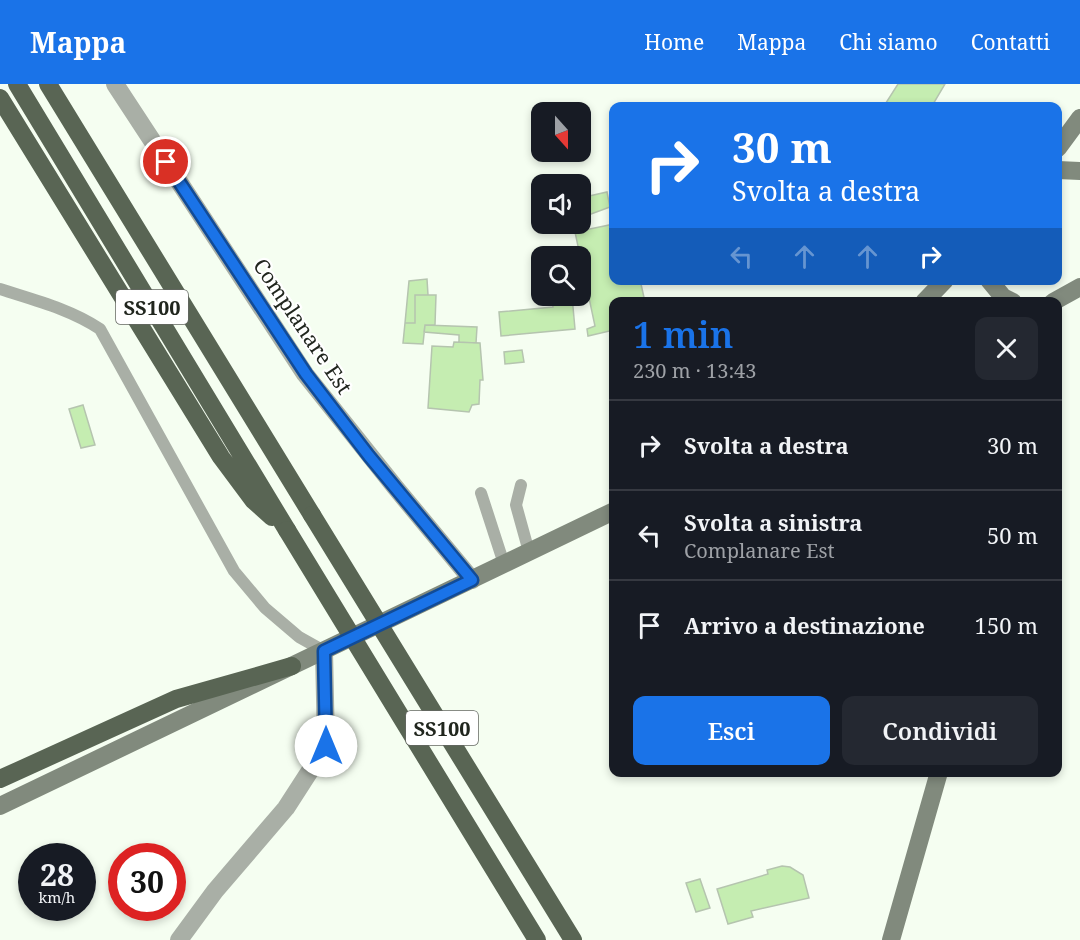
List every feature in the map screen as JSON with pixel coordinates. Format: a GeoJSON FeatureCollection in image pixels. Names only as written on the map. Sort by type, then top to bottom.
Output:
{"type":"FeatureCollection","features":[{"type":"Feature","properties":{"kind":"highway","name":"SS100"},"geometry":{"type":"LineString","coordinates":[[17,84],[537,940]]}},
{"type":"Feature","properties":{"kind":"highway","name":"SS100"},"geometry":{"type":"LineString","coordinates":[[48,84],[573,940]]}},
{"type":"Feature","properties":{"kind":"highway","name":"SS100"},"geometry":{"type":"LineString","coordinates":[[0,98],[221,457],[253,500],[287,530]]}},
{"type":"Feature","properties":{"kind":"highway"},"geometry":{"type":"LineString","coordinates":[[0,779],[176,699],[292,666]]}},
{"type":"Feature","properties":{"kind":"main road"},"geometry":{"type":"LineString","coordinates":[[1062,143],[1080,118]]}},
{"type":"Feature","properties":{"kind":"main road"},"geometry":{"type":"LineString","coordinates":[[1062,170],[1080,171]]}},
{"type":"Feature","properties":{"kind":"main road"},"geometry":{"type":"LineString","coordinates":[[929,297],[940,285]]}},
{"type":"Feature","properties":{"kind":"main road"},"geometry":{"type":"LineString","coordinates":[[992,289],[1005,297]]}},
{"type":"Feature","properties":{"kind":"main road"},"geometry":{"type":"LineString","coordinates":[[0,806],[609,513]]}},
{"type":"Feature","properties":{"kind":"main road"},"geometry":{"type":"LineString","coordinates":[[891,940],[938,777]]}},
{"type":"Feature","properties":{"kind":"street","name":"Complanare Est"},"geometry":{"type":"LineString","coordinates":[[115,84],[306,374],[366,452],[472,580]]}},
{"type":"Feature","properties":{"kind":"street"},"geometry":{"type":"LineString","coordinates":[[178,940],[215,891],[286,808],[326,746],[324,651]]}},
{"type":"Feature","properties":{"kind":"lane"},"geometry":{"type":"LineString","coordinates":[[0,289],[51,305],[86,320],[100,329],[234,571],[265,608],[299,637],[324,651]]}},
{"type":"Feature","properties":{"kind":"lane"},"geometry":{"type":"LineString","coordinates":[[521,485],[516,505],[529,552]]}},
{"type":"Feature","properties":{"kind":"lane"},"geometry":{"type":"LineString","coordinates":[[481,493],[504,564]]}},
{"type":"Feature","properties":{"kind":"building"},"geometry":{"type":"Polygon","coordinates":[[[898,84],[945,84],[934,102],[887,102],[898,84]]]}},
{"type":"Feature","properties":{"kind":"building"},"geometry":{"type":"Polygon","coordinates":[[[607,192],[609,207],[591,214],[591,196],[607,192]]]}},
{"type":"Feature","properties":{"kind":"building"},"geometry":{"type":"Polygon","coordinates":[[[609,225],[609,285],[641,285],[644,297],[609,297],[609,331],[588,336],[587,329],[595,326],[591,306],[591,246],[578,246],[575,234],[591,234],[591,229],[609,225]]]}},
{"type":"Feature","properties":{"kind":"building"},"geometry":{"type":"Polygon","coordinates":[[[427,279],[428,295],[415,295],[415,323],[405,323],[409,281],[427,279]]]}},
{"type":"Feature","properties":{"kind":"building"},"geometry":{"type":"Polygon","coordinates":[[[415,295],[436,295],[435,325],[425,325],[423,344],[403,343],[405,323],[415,323],[415,295]]]}},
{"type":"Feature","properties":{"kind":"building"},"geometry":{"type":"Polygon","coordinates":[[[573,306],[575,329],[501,336],[499,312],[573,306]]]}},
{"type":"Feature","properties":{"kind":"building"},"geometry":{"type":"Polygon","coordinates":[[[425,325],[477,327],[476,343],[459,342],[459,335],[424,332],[425,325]]]}},
{"type":"Feature","properties":{"kind":"building"},"geometry":{"type":"Polygon","coordinates":[[[454,342],[480,343],[483,380],[480,380],[479,404],[472,405],[469,412],[428,408],[432,346],[453,347],[454,342]]]}},
{"type":"Feature","properties":{"kind":"building"},"geometry":{"type":"Polygon","coordinates":[[[522,350],[524,362],[505,364],[504,352],[522,350]]]}},
{"type":"Feature","properties":{"kind":"building"},"geometry":{"type":"Polygon","coordinates":[[[83,405],[95,445],[81,448],[69,409],[83,405]]]}},
{"type":"Feature","properties":{"kind":"building"},"geometry":{"type":"Polygon","coordinates":[[[782,866],[790,867],[803,875],[809,898],[751,911],[753,917],[728,924],[717,889],[768,874],[767,870],[782,866]]]}},
{"type":"Feature","properties":{"kind":"building"},"geometry":{"type":"Polygon","coordinates":[[[700,879],[710,908],[696,912],[686,883],[700,879]]]}},
{"type":"Feature","properties":{"kind":"route"},"geometry":{"type":"LineString","coordinates":[[166,162],[306,374],[344,425],[472,580],[324,651],[326,746]]}}]}
